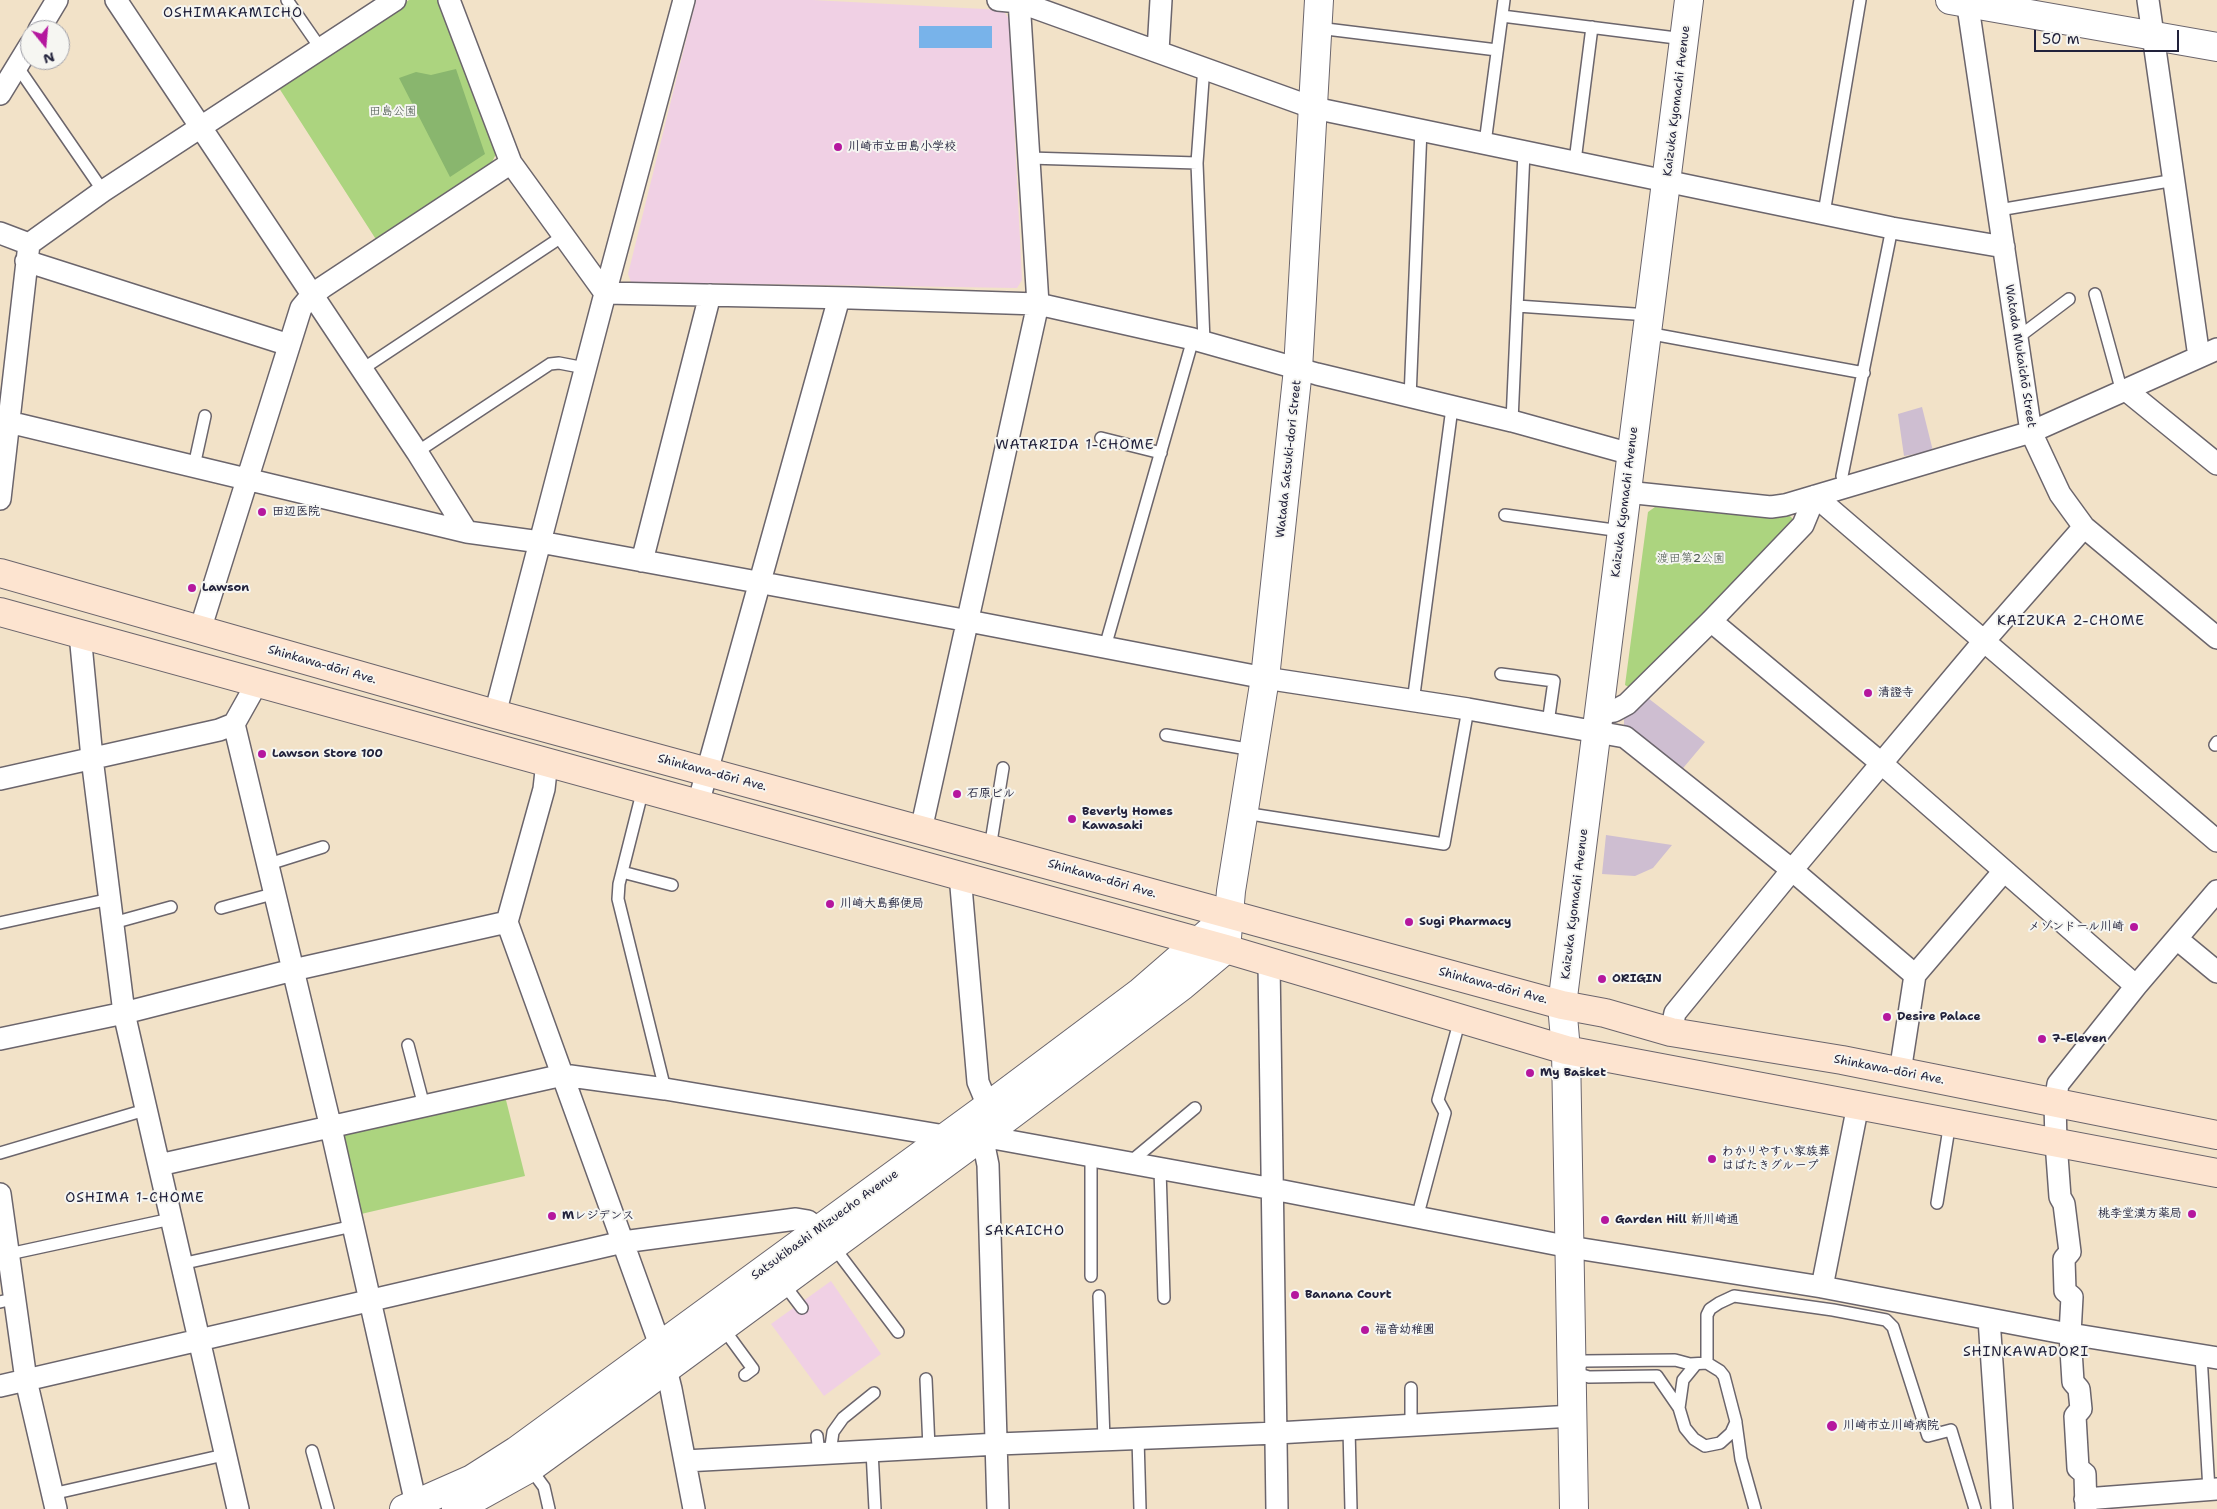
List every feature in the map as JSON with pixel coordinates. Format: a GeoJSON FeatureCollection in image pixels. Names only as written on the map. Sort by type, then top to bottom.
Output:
{"type":"FeatureCollection","features":[{"type":"Feature","properties":{"kind":"main road","name":"Shinkawa-dōri Ave."},"geometry":{"type":"LineString","coordinates":[[0,573],[707,772],[1471,980],[1562,1004],[1605,1013],[1671,1032],[1867,1065],[2217,1135]]}},
{"type":"Feature","properties":{"kind":"main road"},"geometry":{"type":"LineString","coordinates":[[0,612],[1226,949],[1566,1050],[2217,1173]]}},
{"type":"Feature","properties":{"kind":"main road"},"geometry":{"type":"LineString","coordinates":[[257,683],[266,649]]}},
{"type":"Feature","properties":{"kind":"main road"},"geometry":{"type":"LineString","coordinates":[[485,745],[496,714]]}},
{"type":"Feature","properties":{"kind":"main road"},"geometry":{"type":"LineString","coordinates":[[547,762],[555,730]]}},
{"type":"Feature","properties":{"kind":"main road"},"geometry":{"type":"LineString","coordinates":[[913,862],[920,830]]}},
{"type":"Feature","properties":{"kind":"main road"},"geometry":{"type":"LineString","coordinates":[[960,875],[980,846]]}},
{"type":"Feature","properties":{"kind":"main road"},"geometry":{"type":"LineString","coordinates":[[1460,1018],[1471,980]]}},
{"type":"Feature","properties":{"kind":"main road"},"geometry":{"type":"LineString","coordinates":[[1666,1068],[1671,1032]]}},
{"type":"Feature","properties":{"kind":"main road"},"geometry":{"type":"LineString","coordinates":[[1858,1104],[1867,1065]]}},
{"type":"Feature","properties":{"kind":"street"},"geometry":{"type":"LineString","coordinates":[[45,20],[57,0]]}},
{"type":"Feature","properties":{"kind":"street"},"geometry":{"type":"LineString","coordinates":[[116,0],[311,296],[417,452],[467,532]]}},
{"type":"Feature","properties":{"kind":"street"},"geometry":{"type":"LineString","coordinates":[[0,498],[4,421],[28,252],[103,191],[395,0]]}},
{"type":"Feature","properties":{"kind":"street"},"geometry":{"type":"LineString","coordinates":[[449,0],[511,163],[605,293]]}},
{"type":"Feature","properties":{"kind":"street"},"geometry":{"type":"LineString","coordinates":[[496,714],[585,368],[684,0]]}},
{"type":"Feature","properties":{"kind":"street"},"geometry":{"type":"LineString","coordinates":[[1158,51],[1161,0]]}},
{"type":"Feature","properties":{"kind":"street","name":"Watada Satsuki-dori Street"},"geometry":{"type":"LineString","coordinates":[[1226,949],[1229,914],[1265,678],[1298,369],[1319,0]]}},
{"type":"Feature","properties":{"kind":"street","name":"Kaizuka Kyomachi Avenue"},"geometry":{"type":"LineString","coordinates":[[1574,1509],[1566,1050],[1562,1004],[1626,492],[1668,180],[1689,0]]}},
{"type":"Feature","properties":{"kind":"street"},"geometry":{"type":"LineString","coordinates":[[1626,492],[1771,507],[1845,488],[2031,432],[2208,353],[2174,180],[2148,0]]}},
{"type":"Feature","properties":{"kind":"street"},"geometry":{"type":"LineString","coordinates":[[920,830],[1038,304],[1029,158],[1012,1],[1204,66],[1314,108],[1892,228],[2004,246]]}},
{"type":"Feature","properties":{"kind":"street"},"geometry":{"type":"LineString","coordinates":[[1962,1],[2217,47]]}},
{"type":"Feature","properties":{"kind":"street","name":"Watada Mukaichō Street"},"geometry":{"type":"LineString","coordinates":[[1962,1],[1999,210],[2016,339],[2031,432],[2060,494],[2084,527],[2217,637]]}},
{"type":"Feature","properties":{"kind":"street"},"geometry":{"type":"LineString","coordinates":[[0,94],[20,61]]}},
{"type":"Feature","properties":{"kind":"street"},"geometry":{"type":"LineString","coordinates":[[200,630],[301,308],[311,296],[511,163]]}},
{"type":"Feature","properties":{"kind":"street"},"geometry":{"type":"LineString","coordinates":[[0,232],[28,252],[289,346]]}},
{"type":"Feature","properties":{"kind":"street"},"geometry":{"type":"LineString","coordinates":[[605,293],[1038,304],[1199,340],[1298,369],[1410,398],[1512,421],[1631,454]]}},
{"type":"Feature","properties":{"kind":"street"},"geometry":{"type":"LineString","coordinates":[[642,561],[710,295]]}},
{"type":"Feature","properties":{"kind":"street"},"geometry":{"type":"LineString","coordinates":[[698,804],[758,583],[839,298]]}},
{"type":"Feature","properties":{"kind":"street"},"geometry":{"type":"LineString","coordinates":[[2124,391],[2217,464]]}},
{"type":"Feature","properties":{"kind":"street"},"geometry":{"type":"LineString","coordinates":[[4,421],[467,532],[540,542],[968,620],[1265,678],[1468,709],[1548,724],[1598,722],[1625,736],[1792,870],[1915,975]]}},
{"type":"Feature","properties":{"kind":"street"},"geometry":{"type":"LineString","coordinates":[[1598,722],[1627,704],[1711,621],[1802,524],[1815,496]]}},
{"type":"Feature","properties":{"kind":"street"},"geometry":{"type":"LineString","coordinates":[[1815,496],[2217,842]]}},
{"type":"Feature","properties":{"kind":"street"},"geometry":{"type":"LineString","coordinates":[[1671,1032],[1675,1013],[1880,764],[2084,527]]}},
{"type":"Feature","properties":{"kind":"street"},"geometry":{"type":"LineString","coordinates":[[1711,621],[2004,870],[2136,986]]}},
{"type":"Feature","properties":{"kind":"street"},"geometry":{"type":"LineString","coordinates":[[80,634],[92,758],[124,1013],[180,1264],[238,1509]]}},
{"type":"Feature","properties":{"kind":"street"},"geometry":{"type":"LineString","coordinates":[[0,779],[219,730],[234,724],[257,683]]}},
{"type":"Feature","properties":{"kind":"street"},"geometry":{"type":"LineString","coordinates":[[234,724],[331,1128],[369,1301],[410,1507]]}},
{"type":"Feature","properties":{"kind":"street"},"geometry":{"type":"LineString","coordinates":[[547,762],[544,789],[507,922],[663,1357],[694,1509]]}},
{"type":"Feature","properties":{"kind":"street"},"geometry":{"type":"LineString","coordinates":[[1900,1072],[1915,975],[2004,870]]}},
{"type":"Feature","properties":{"kind":"street"},"geometry":{"type":"LineString","coordinates":[[960,875],[978,1082],[988,1106],[982,1136],[988,1165],[998,1444],[995,1498]]}},
{"type":"Feature","properties":{"kind":"street"},"geometry":{"type":"LineString","coordinates":[[2213,1490],[2086,1504],[2085,1474],[2078,1468],[2075,1416],[2081,1409],[2079,1389],[2073,1382],[2070,1334],[2072,1298],[2066,1291],[2064,1259],[2070,1252],[2064,1204],[2060,1197],[2055,1103],[2058,1084],[2136,986],[2217,891]]}},
{"type":"Feature","properties":{"kind":"street","name":"Satsukibashi Mizuecho Avenue"},"geometry":{"type":"LineString","coordinates":[[410,1507],[472,1479],[663,1357],[723,1328],[783,1283],[825,1238],[945,1136],[1139,993],[1229,914]]}},
{"type":"Feature","properties":{"kind":"street"},"geometry":{"type":"LineString","coordinates":[[0,1039],[124,1013],[293,970],[507,922]]}},
{"type":"Feature","properties":{"kind":"street"},"geometry":{"type":"LineString","coordinates":[[2177,939],[2217,972]]}},
{"type":"Feature","properties":{"kind":"street","name":"Satsukibashi Mizuecho Avenue"},"geometry":{"type":"LineString","coordinates":[[456,1509],[482,1503],[530,1468],[663,1357],[825,1238],[982,1136],[1182,986],[1226,949]]}},
{"type":"Feature","properties":{"kind":"street"},"geometry":{"type":"LineString","coordinates":[[1269,963],[1277,1509]]}},
{"type":"Feature","properties":{"kind":"street"},"geometry":{"type":"LineString","coordinates":[[159,1165],[331,1128],[563,1074],[665,1089],[945,1136],[982,1136],[1273,1189],[1570,1248],[1822,1287],[2070,1334],[2209,1357]]}},
{"type":"Feature","properties":{"kind":"street"},"geometry":{"type":"LineString","coordinates":[[1822,1287],[1858,1104]]}},
{"type":"Feature","properties":{"kind":"street"},"geometry":{"type":"LineString","coordinates":[[0,1194],[9,1254],[7,1301],[54,1502]]}},
{"type":"Feature","properties":{"kind":"street"},"geometry":{"type":"LineString","coordinates":[[0,1386],[623,1242],[796,1219],[808,1221],[825,1238]]}},
{"type":"Feature","properties":{"kind":"street"},"geometry":{"type":"LineString","coordinates":[[1989,1319],[2002,1509]]}},
{"type":"Feature","properties":{"kind":"street"},"geometry":{"type":"LineString","coordinates":[[685,1460],[822,1448],[872,1451],[1277,1433],[1573,1416]]}},
{"type":"Feature","properties":{"kind":"lane"},"geometry":{"type":"LineString","coordinates":[[287,0],[321,49]]}},
{"type":"Feature","properties":{"kind":"lane"},"geometry":{"type":"LineString","coordinates":[[1485,143],[1504,0]]}},
{"type":"Feature","properties":{"kind":"lane"},"geometry":{"type":"LineString","coordinates":[[1824,213],[1860,0]]}},
{"type":"Feature","properties":{"kind":"lane"},"geometry":{"type":"LineString","coordinates":[[1502,16],[1684,39]]}},
{"type":"Feature","properties":{"kind":"lane"},"geometry":{"type":"LineString","coordinates":[[1575,161],[1592,27]]}},
{"type":"Feature","properties":{"kind":"lane"},"geometry":{"type":"LineString","coordinates":[[1318,28],[1497,50]]}},
{"type":"Feature","properties":{"kind":"lane"},"geometry":{"type":"LineString","coordinates":[[17,66],[103,191]]}},
{"type":"Feature","properties":{"kind":"lane"},"geometry":{"type":"LineString","coordinates":[[1105,647],[1161,453],[1199,340],[1196,163],[1204,66]]}},
{"type":"Feature","properties":{"kind":"lane"},"geometry":{"type":"LineString","coordinates":[[1410,398],[1422,129]]}},
{"type":"Feature","properties":{"kind":"lane"},"geometry":{"type":"LineString","coordinates":[[1512,421],[1524,152]]}},
{"type":"Feature","properties":{"kind":"lane"},"geometry":{"type":"LineString","coordinates":[[1029,158],[1196,163]]}},
{"type":"Feature","properties":{"kind":"lane"},"geometry":{"type":"LineString","coordinates":[[1999,210],[2174,180]]}},
{"type":"Feature","properties":{"kind":"lane"},"geometry":{"type":"LineString","coordinates":[[1845,488],[1842,476],[1892,228]]}},
{"type":"Feature","properties":{"kind":"lane"},"geometry":{"type":"LineString","coordinates":[[361,370],[564,236]]}},
{"type":"Feature","properties":{"kind":"lane"},"geometry":{"type":"LineString","coordinates":[[2095,294],[2124,391]]}},
{"type":"Feature","properties":{"kind":"lane"},"geometry":{"type":"LineString","coordinates":[[2016,339],[2069,299]]}},
{"type":"Feature","properties":{"kind":"lane"},"geometry":{"type":"LineString","coordinates":[[1517,306],[1648,324],[1864,373]]}},
{"type":"Feature","properties":{"kind":"lane"},"geometry":{"type":"LineString","coordinates":[[417,452],[550,364],[559,363],[585,368]]}},
{"type":"Feature","properties":{"kind":"lane"},"geometry":{"type":"LineString","coordinates":[[1414,702],[1452,408]]}},
{"type":"Feature","properties":{"kind":"lane"},"geometry":{"type":"LineString","coordinates":[[194,466],[205,416]]}},
{"type":"Feature","properties":{"kind":"lane"},"geometry":{"type":"LineString","coordinates":[[1101,438],[1161,453]]}},
{"type":"Feature","properties":{"kind":"lane"},"geometry":{"type":"LineString","coordinates":[[1505,515],[1621,531]]}},
{"type":"Feature","properties":{"kind":"lane"},"geometry":{"type":"LineString","coordinates":[[1501,674],[1554,681],[1548,724]]}},
{"type":"Feature","properties":{"kind":"lane"},"geometry":{"type":"LineString","coordinates":[[1244,813],[1444,844],[1468,709]]}},
{"type":"Feature","properties":{"kind":"lane"},"geometry":{"type":"LineString","coordinates":[[1166,735],[1254,751]]}},
{"type":"Feature","properties":{"kind":"lane"},"geometry":{"type":"LineString","coordinates":[[980,846],[1003,768]]}},
{"type":"Feature","properties":{"kind":"lane"},"geometry":{"type":"LineString","coordinates":[[643,789],[622,872],[618,899],[665,1089]]}},
{"type":"Feature","properties":{"kind":"lane"},"geometry":{"type":"LineString","coordinates":[[269,864],[323,847]]}},
{"type":"Feature","properties":{"kind":"lane"},"geometry":{"type":"LineString","coordinates":[[622,872],[672,884]]}},
{"type":"Feature","properties":{"kind":"lane"},"geometry":{"type":"LineString","coordinates":[[220,908],[276,893]]}},
{"type":"Feature","properties":{"kind":"lane"},"geometry":{"type":"LineString","coordinates":[[0,923],[110,899]]}},
{"type":"Feature","properties":{"kind":"lane"},"geometry":{"type":"LineString","coordinates":[[113,923],[171,907]]}},
{"type":"Feature","properties":{"kind":"lane"},"geometry":{"type":"LineString","coordinates":[[1417,1218],[1445,1113],[1438,1100],[1460,1018]]}},
{"type":"Feature","properties":{"kind":"lane"},"geometry":{"type":"LineString","coordinates":[[408,1046],[424,1106]]}},
{"type":"Feature","properties":{"kind":"lane"},"geometry":{"type":"LineString","coordinates":[[1128,1163],[1195,1108]]}},
{"type":"Feature","properties":{"kind":"lane"},"geometry":{"type":"LineString","coordinates":[[0,1152],[145,1110]]}},
{"type":"Feature","properties":{"kind":"lane"},"geometry":{"type":"LineString","coordinates":[[1937,1203],[1950,1122]]}},
{"type":"Feature","properties":{"kind":"lane"},"geometry":{"type":"LineString","coordinates":[[1091,1156],[1091,1276]]}},
{"type":"Feature","properties":{"kind":"lane"},"geometry":{"type":"LineString","coordinates":[[1160,1169],[1164,1298]]}},
{"type":"Feature","properties":{"kind":"lane"},"geometry":{"type":"LineString","coordinates":[[9,1254],[171,1219]]}},
{"type":"Feature","properties":{"kind":"lane"},"geometry":{"type":"LineString","coordinates":[[180,1264],[353,1226]]}},
{"type":"Feature","properties":{"kind":"lane"},"geometry":{"type":"LineString","coordinates":[[825,1238],[898,1332]]}},
{"type":"Feature","properties":{"kind":"lane"},"geometry":{"type":"LineString","coordinates":[[783,1283],[802,1308]]}},
{"type":"Feature","properties":{"kind":"lane"},"geometry":{"type":"LineString","coordinates":[[1099,1296],[1104,1440]]}},
{"type":"Feature","properties":{"kind":"lane"},"geometry":{"type":"LineString","coordinates":[[1736,1422],[1733,1430],[1725,1440],[1717,1444],[1705,1446],[1697,1442],[1685,1428],[1680,1408],[1683,1380],[1701,1364],[1707,1314],[1710,1309],[1734,1296],[1886,1320],[1893,1327],[1928,1436],[1951,1430],[1975,1509]]}},
{"type":"Feature","properties":{"kind":"lane"},"geometry":{"type":"LineString","coordinates":[[723,1328],[753,1369],[745,1375]]}},
{"type":"Feature","properties":{"kind":"lane"},"geometry":{"type":"LineString","coordinates":[[2209,1357],[2213,1490]]}},
{"type":"Feature","properties":{"kind":"lane"},"geometry":{"type":"LineString","coordinates":[[1680,1408],[1657,1376],[1589,1378],[1572,1372],[1584,1361],[1675,1360],[1701,1364],[1720,1371],[1724,1376],[1736,1422],[1741,1459],[1755,1509]]}},
{"type":"Feature","properties":{"kind":"lane"},"geometry":{"type":"LineString","coordinates":[[926,1379],[929,1448]]}},
{"type":"Feature","properties":{"kind":"lane"},"geometry":{"type":"LineString","coordinates":[[1411,1388],[1411,1426]]}},
{"type":"Feature","properties":{"kind":"lane"},"geometry":{"type":"LineString","coordinates":[[822,1448],[843,1418],[874,1393]]}},
{"type":"Feature","properties":{"kind":"lane"},"geometry":{"type":"LineString","coordinates":[[1349,1429],[1351,1509]]}},
{"type":"Feature","properties":{"kind":"lane"},"geometry":{"type":"LineString","coordinates":[[1138,1438],[1140,1509]]}},
{"type":"Feature","properties":{"kind":"lane"},"geometry":{"type":"LineString","coordinates":[[312,1450],[328,1509]]}},
{"type":"Feature","properties":{"kind":"lane"},"geometry":{"type":"LineString","coordinates":[[872,1451],[875,1509]]}},
{"type":"Feature","properties":{"kind":"lane"},"geometry":{"type":"LineString","coordinates":[[54,1502],[224,1455]]}},
{"type":"Feature","properties":{"kind":"lane"},"geometry":{"type":"LineString","coordinates":[[530,1468],[544,1487],[549,1509]]}},
{"type":"Feature","properties":{"kind":"shaded area","name":"川崎市立田島小学校"},"geometry":{"type":"Polygon","coordinates":[[[696,0],[813,0],[1003,10],[1009,19],[1022,280],[1017,288],[631,282],[628,274],[696,0]]]}},
{"type":"Feature","properties":{"kind":"shaded area"},"geometry":{"type":"Polygon","coordinates":[[[1922,407],[1933,451],[1904,456],[1898,414],[1922,407]]]}},
{"type":"Feature","properties":{"kind":"shaded area"},"geometry":{"type":"Polygon","coordinates":[[[1644,695],[1705,742],[1679,773],[1624,731],[1624,716],[1644,695]]]}},
{"type":"Feature","properties":{"kind":"shaded area"},"geometry":{"type":"Polygon","coordinates":[[[1606,835],[1672,845],[1653,868],[1635,876],[1602,874],[1606,835]]]}},
{"type":"Feature","properties":{"kind":"shaded area"},"geometry":{"type":"Polygon","coordinates":[[[831,1281],[881,1354],[824,1396],[771,1324],[831,1281]]]}},
{"type":"Feature","properties":{"kind":"green space","name":"田島公園"},"geometry":{"type":"Polygon","coordinates":[[[409,0],[439,0],[496,154],[492,162],[377,241],[279,88],[409,0]]]}},
{"type":"Feature","properties":{"kind":"green space"},"geometry":{"type":"Polygon","coordinates":[[[456,69],[485,154],[450,177],[399,78],[416,72],[431,75],[456,69]]]}},
{"type":"Feature","properties":{"kind":"green space","name":"渡田第2公園"},"geometry":{"type":"Polygon","coordinates":[[[1655,507],[1768,518],[1789,515],[1795,521],[1632,689],[1625,685],[1648,512],[1655,507]]]}},
{"type":"Feature","properties":{"kind":"green space"},"geometry":{"type":"Polygon","coordinates":[[[505,1096],[525,1176],[361,1214],[342,1137],[347,1132],[505,1096]]]}},
{"type":"Feature","properties":{"kind":"water"},"geometry":{"type":"Polygon","coordinates":[[[919,26],[992,26],[992,48],[919,48],[919,26]]]}},
{"type":"Feature","properties":{"kind":"place","name":"川崎市立田島小学校"},"geometry":{"type":"Point","coordinates":[838,147]}},
{"type":"Feature","properties":{"kind":"place","name":"田辺医院"},"geometry":{"type":"Point","coordinates":[262,512]}},
{"type":"Feature","properties":{"kind":"place","name":"Lawson"},"geometry":{"type":"Point","coordinates":[192,588]}},
{"type":"Feature","properties":{"kind":"place","name":"清證寺"},"geometry":{"type":"Point","coordinates":[1868,693]}},
{"type":"Feature","properties":{"kind":"place","name":"Lawson Store 100"},"geometry":{"type":"Point","coordinates":[262,754]}},
{"type":"Feature","properties":{"kind":"place","name":"石原ビル"},"geometry":{"type":"Point","coordinates":[957,794]}},
{"type":"Feature","properties":{"kind":"place","name":"Beverly Homes Kawasaki"},"geometry":{"type":"Point","coordinates":[1072,819]}},
{"type":"Feature","properties":{"kind":"place","name":"川崎大島郵便局"},"geometry":{"type":"Point","coordinates":[830,904]}},
{"type":"Feature","properties":{"kind":"place","name":"Sugi Pharmacy"},"geometry":{"type":"Point","coordinates":[1409,922]}},
{"type":"Feature","properties":{"kind":"place","name":"メゾンドール川崎"},"geometry":{"type":"Point","coordinates":[2134,927]}},
{"type":"Feature","properties":{"kind":"place","name":"ORIGIN"},"geometry":{"type":"Point","coordinates":[1602,979]}},
{"type":"Feature","properties":{"kind":"place","name":"Desire Palace"},"geometry":{"type":"Point","coordinates":[1887,1017]}},
{"type":"Feature","properties":{"kind":"place","name":"7-Eleven"},"geometry":{"type":"Point","coordinates":[2042,1039]}},
{"type":"Feature","properties":{"kind":"place","name":"My Basket"},"geometry":{"type":"Point","coordinates":[1530,1073]}},
{"type":"Feature","properties":{"kind":"place","name":"わかりやすい家族葬 はばたきグループ"},"geometry":{"type":"Point","coordinates":[1712,1159]}},
{"type":"Feature","properties":{"kind":"place","name":"桃李堂漢方薬局"},"geometry":{"type":"Point","coordinates":[2192,1214]}},
{"type":"Feature","properties":{"kind":"place","name":"Mレジデンス"},"geometry":{"type":"Point","coordinates":[552,1216]}},
{"type":"Feature","properties":{"kind":"place","name":"Garden Hill 新川崎通"},"geometry":{"type":"Point","coordinates":[1605,1220]}},
{"type":"Feature","properties":{"kind":"place","name":"Banana Court"},"geometry":{"type":"Point","coordinates":[1295,1295]}},
{"type":"Feature","properties":{"kind":"place","name":"福音幼稚園"},"geometry":{"type":"Point","coordinates":[1365,1330]}},
{"type":"Feature","properties":{"kind":"place","name":"川崎市立川崎病院"},"geometry":{"type":"Point","coordinates":[1832,1426]}},
{"type":"Feature","properties":{"kind":"district","name":"OSHIMAKAMICHO"},"geometry":{"type":"Point","coordinates":[233,13]}},
{"type":"Feature","properties":{"kind":"district","name":"WATARIDA 1-CHOME"},"geometry":{"type":"Point","coordinates":[1075,445]}},
{"type":"Feature","properties":{"kind":"district","name":"KAIZUKA 2-CHOME"},"geometry":{"type":"Point","coordinates":[2071,621]}},
{"type":"Feature","properties":{"kind":"district","name":"OSHIMA 1-CHOME"},"geometry":{"type":"Point","coordinates":[135,1198]}},
{"type":"Feature","properties":{"kind":"district","name":"SAKAICHO"},"geometry":{"type":"Point","coordinates":[1025,1231]}},
{"type":"Feature","properties":{"kind":"district","name":"SHINKAWADORI"},"geometry":{"type":"Point","coordinates":[2026,1352]}}]}
